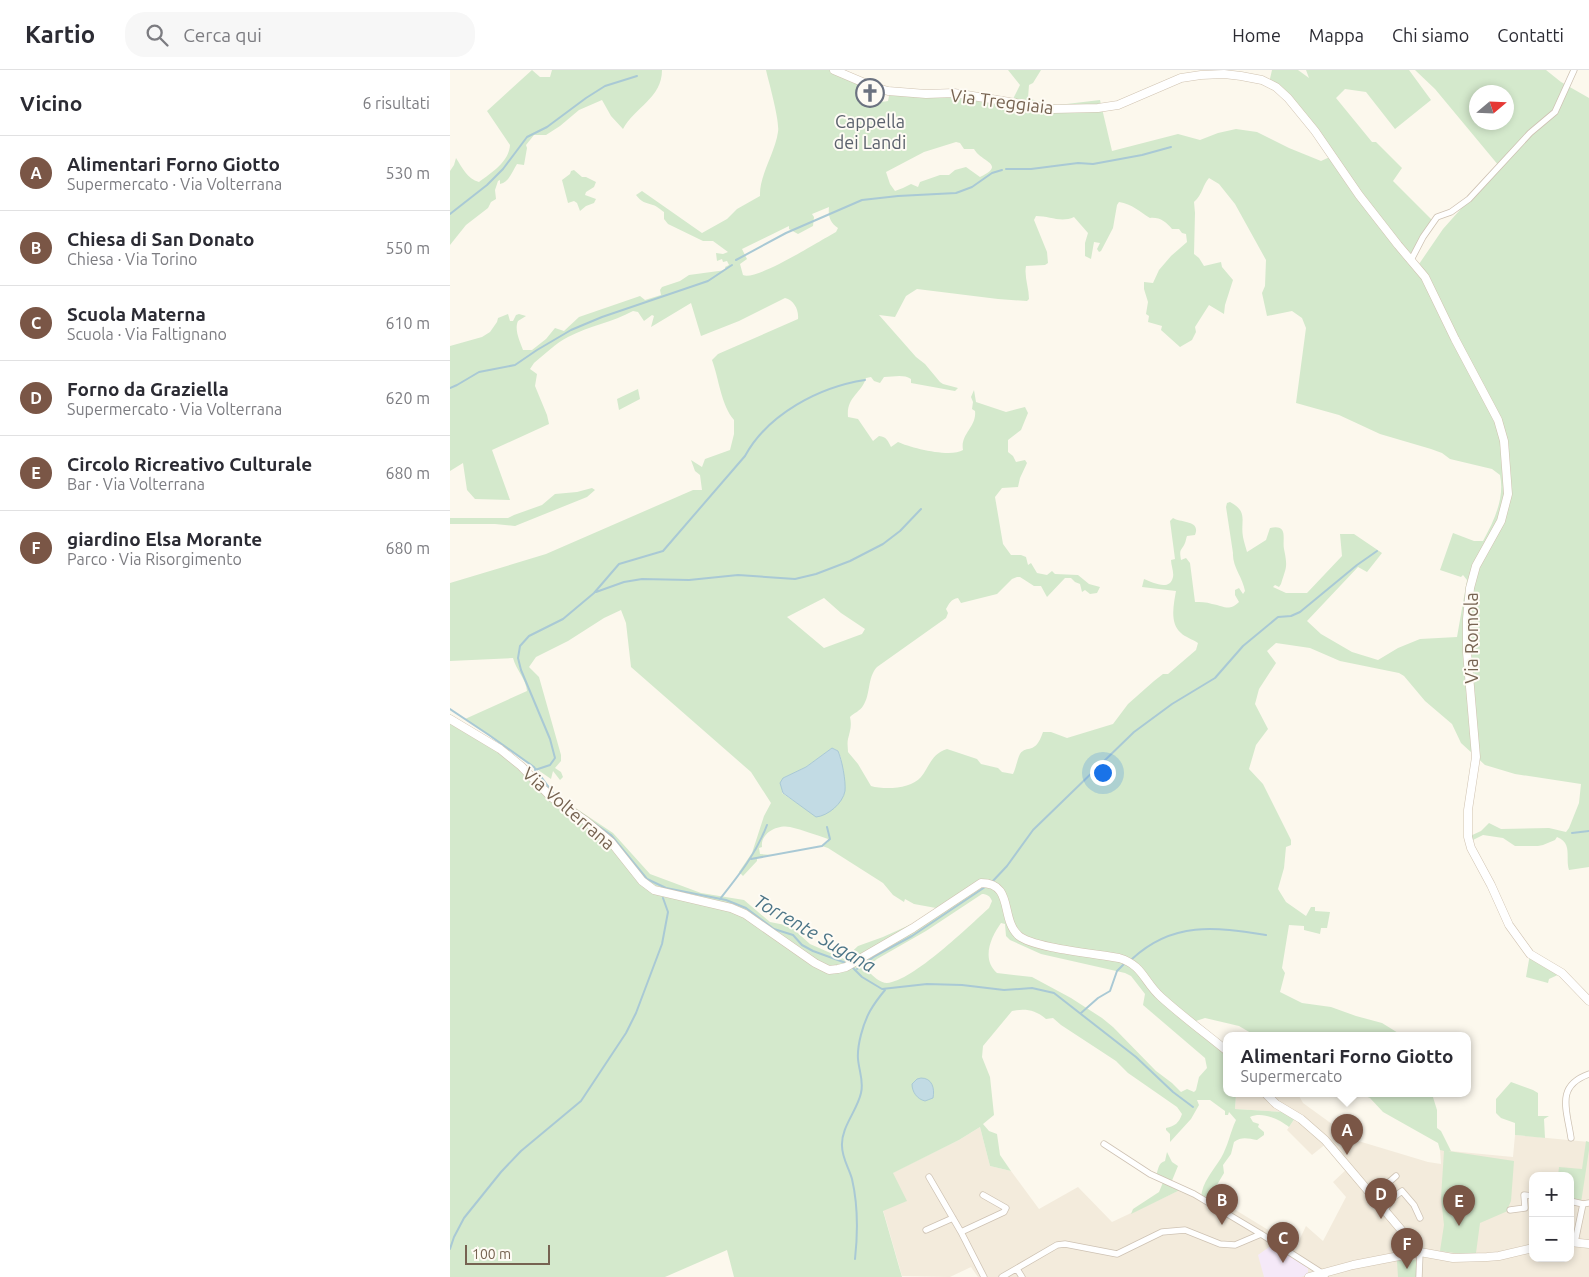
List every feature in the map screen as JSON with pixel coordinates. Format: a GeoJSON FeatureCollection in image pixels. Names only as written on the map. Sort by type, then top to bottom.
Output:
{"type":"FeatureCollection","features":[{"type":"Feature","properties":{"kind":"street","name":"Via Treggiaia"},"geometry":{"type":"LineString","coordinates":[[834,70],[888,91],[926,94],[954,93],[982,96],[1053,109],[1098,108],[1118,105],[1181,78],[1201,75],[1224,74],[1262,80],[1276,87],[1288,98],[1315,131],[1359,195],[1411,260]]}},
{"type":"Feature","properties":{"kind":"street"},"geometry":{"type":"LineString","coordinates":[[1411,260],[1437,217],[1451,212],[1469,199],[1530,133],[1555,112],[1574,70]]}},
{"type":"Feature","properties":{"kind":"street","name":"Via Romola"},"geometry":{"type":"LineString","coordinates":[[1411,260],[1425,276],[1455,339],[1498,420],[1504,441],[1506,458],[1508,494],[1501,521],[1476,566],[1470,588],[1467,652],[1476,756],[1468,810],[1468,837],[1471,848],[1491,885],[1509,925],[1530,954],[1562,973],[1589,1001]]}},
{"type":"Feature","properties":{"kind":"street","name":"Via Volterrana"},"geometry":{"type":"LineString","coordinates":[[450,719],[500,749],[521,766],[551,797],[586,821],[611,842],[642,880],[654,890],[731,908],[745,914],[815,963],[829,970],[838,969],[855,962],[913,928],[981,883],[991,884],[996,886],[1001,892],[1010,924],[1015,933],[1021,938],[1038,944],[1130,961],[1140,970],[1159,996],[1223,1048]]}},
{"type":"Feature","properties":{"kind":"street"},"geometry":{"type":"LineString","coordinates":[[1571,1138],[1566,1097],[1567,1089],[1573,1082],[1589,1074]]}},
{"type":"Feature","properties":{"kind":"street"},"geometry":{"type":"LineString","coordinates":[[1269,1097],[1276,1104],[1302,1119],[1315,1130],[1420,1252],[1419,1277]]}},
{"type":"Feature","properties":{"kind":"street"},"geometry":{"type":"LineString","coordinates":[[1104,1144],[1150,1174],[1194,1194],[1261,1234],[1323,1275]]}},
{"type":"Feature","properties":{"kind":"street"},"geometry":{"type":"LineString","coordinates":[[1372,1197],[1396,1176]]}},
{"type":"Feature","properties":{"kind":"street"},"geometry":{"type":"LineString","coordinates":[[929,1177],[961,1232],[984,1277]]}},
{"type":"Feature","properties":{"kind":"street"},"geometry":{"type":"LineString","coordinates":[[1384,1210],[1394,1197],[1402,1191],[1414,1205],[1420,1218]]}},
{"type":"Feature","properties":{"kind":"street"},"geometry":{"type":"LineString","coordinates":[[961,1232],[1004,1212],[1006,1208],[983,1195]]}},
{"type":"Feature","properties":{"kind":"street"},"geometry":{"type":"LineString","coordinates":[[1510,1210],[1525,1208],[1524,1195],[1529,1196]]}},
{"type":"Feature","properties":{"kind":"street"},"geometry":{"type":"LineString","coordinates":[[1574,1239],[1586,1203]]}},
{"type":"Feature","properties":{"kind":"street"},"geometry":{"type":"LineString","coordinates":[[926,1230],[953,1218]]}},
{"type":"Feature","properties":{"kind":"street"},"geometry":{"type":"LineString","coordinates":[[1002,1277],[1057,1245],[1064,1244],[1117,1254],[1162,1232],[1185,1230],[1220,1244],[1235,1245],[1261,1234]]}},
{"type":"Feature","properties":{"kind":"street"},"geometry":{"type":"LineString","coordinates":[[1574,1242],[1589,1244]]}},
{"type":"Feature","properties":{"kind":"street"},"geometry":{"type":"LineString","coordinates":[[1309,1277],[1323,1275],[1353,1265],[1420,1252],[1452,1258],[1499,1256],[1529,1249]]}},
{"type":"Feature","properties":{"kind":"street"},"geometry":{"type":"LineString","coordinates":[[1017,1269],[1022,1277]]}},
{"type":"Feature","properties":{"kind":"shaded area"},"geometry":{"type":"Polygon","coordinates":[[[1236,1097],[1300,1097],[1303,1103],[1332,1124],[1358,1132],[1355,1140],[1428,1162],[1441,1164],[1440,1150],[1513,1157],[1515,1135],[1589,1142],[1589,1277],[978,1277],[971,1267],[950,1277],[902,1276],[883,1210],[906,1201],[892,1173],[959,1140],[980,1127],[990,1166],[1011,1171],[1039,1209],[1078,1187],[1112,1222],[1180,1190],[1201,1198],[1211,1195],[1296,1247],[1306,1226],[1323,1241],[1346,1197],[1333,1182],[1348,1168],[1327,1143],[1312,1155],[1287,1130],[1295,1118],[1283,1112],[1235,1109],[1236,1097]]]}},
{"type":"Feature","properties":{"kind":"shaded area"},"geometry":{"type":"Polygon","coordinates":[[[1272,1245],[1308,1268],[1308,1275],[1301,1277],[1264,1277],[1258,1255],[1272,1245]]]}},
{"type":"Feature","properties":{"kind":"green space"},"geometry":{"type":"Polygon","coordinates":[[[532,70],[540,77],[550,77],[552,70],[662,70],[658,88],[623,129],[611,116],[602,100],[579,110],[546,135],[534,135],[526,145],[524,165],[517,164],[506,181],[500,184],[500,180],[498,181],[495,190],[496,199],[491,202],[488,208],[466,225],[450,245],[450,171],[456,158],[468,175],[479,182],[503,162],[510,145],[487,111],[532,70]]]}},
{"type":"Feature","properties":{"kind":"green space"},"geometry":{"type":"Polygon","coordinates":[[[766,70],[834,70],[858,80],[863,97],[866,100],[875,102],[888,101],[890,91],[1012,101],[1020,85],[1008,70],[1041,70],[1033,83],[1029,85],[1028,98],[1046,104],[1058,105],[1100,100],[1112,151],[1178,134],[1200,140],[1236,129],[1257,132],[1321,161],[1332,156],[1315,131],[1269,83],[1272,70],[1298,70],[1309,78],[1306,70],[1409,70],[1431,100],[1395,129],[1366,92],[1345,89],[1336,98],[1372,142],[1376,142],[1402,168],[1393,181],[1432,220],[1411,260],[1417,267],[1443,229],[1499,166],[1469,130],[1514,130],[1514,85],[1469,85],[1469,130],[1435,89],[1415,70],[1546,70],[1561,82],[1589,98],[1589,867],[1569,870],[1567,847],[1557,837],[1555,840],[1543,845],[1515,846],[1503,838],[1483,835],[1469,842],[1468,837],[1481,831],[1489,823],[1501,829],[1549,828],[1566,832],[1579,803],[1581,784],[1515,774],[1485,765],[1461,743],[1452,724],[1425,701],[1404,676],[1399,673],[1340,661],[1310,648],[1276,643],[1267,651],[1276,663],[1259,689],[1255,704],[1268,729],[1256,745],[1249,769],[1263,784],[1291,840],[1291,845],[1286,847],[1284,868],[1278,889],[1286,902],[1306,916],[1311,907],[1315,907],[1315,911],[1330,912],[1327,928],[1321,928],[1320,934],[1304,930],[1304,926],[1289,925],[1282,968],[1285,973],[1280,992],[1302,1003],[1331,1007],[1382,1023],[1397,1032],[1249,1032],[1239,1026],[1205,1018],[1193,1022],[1223,1048],[1223,1097],[1236,1097],[1235,1109],[1283,1112],[1295,1118],[1289,1127],[1276,1119],[1266,1116],[1255,1115],[1250,1117],[1253,1122],[1259,1124],[1258,1127],[1264,1132],[1264,1135],[1257,1140],[1243,1138],[1234,1142],[1231,1154],[1223,1165],[1224,1173],[1211,1195],[1201,1198],[1206,1182],[1221,1158],[1236,1120],[1229,1112],[1228,1115],[1225,1115],[1225,1111],[1210,1100],[1197,1100],[1199,1105],[1191,1119],[1170,1142],[1170,1134],[1166,1128],[1180,1120],[1182,1114],[1177,1107],[1128,1073],[1116,1061],[1053,1018],[1046,1019],[1034,1012],[1017,1010],[1012,1011],[983,1046],[982,1057],[990,1077],[994,1115],[983,1124],[989,1131],[997,1134],[1000,1155],[1011,1171],[990,1166],[980,1127],[959,1140],[893,1173],[907,1201],[883,1211],[902,1277],[734,1277],[727,1250],[665,1277],[450,1277],[450,714],[507,752],[551,797],[553,793],[613,833],[650,874],[701,893],[744,900],[770,922],[790,926],[810,944],[844,959],[858,946],[925,918],[936,908],[914,904],[905,899],[904,902],[893,895],[883,883],[822,846],[828,842],[828,839],[785,826],[775,828],[767,834],[762,842],[762,847],[759,848],[760,854],[773,855],[757,858],[757,861],[743,876],[739,872],[752,853],[764,816],[771,803],[751,772],[631,667],[626,623],[621,610],[536,657],[529,667],[539,677],[561,755],[561,761],[555,768],[561,772],[563,777],[560,780],[553,771],[551,779],[465,719],[527,691],[525,682],[513,658],[450,661],[450,583],[546,554],[693,490],[702,490],[700,475],[695,471],[691,460],[702,467],[705,459],[730,450],[734,434],[734,420],[723,399],[712,360],[718,354],[798,319],[798,316],[797,309],[793,303],[785,298],[739,321],[701,336],[691,303],[651,327],[654,316],[652,315],[644,321],[638,312],[633,311],[564,339],[534,363],[530,369],[537,374],[535,386],[549,424],[492,450],[510,500],[475,499],[467,490],[463,463],[450,471],[450,346],[482,337],[490,332],[498,318],[508,314],[510,321],[513,321],[516,315],[519,314],[526,316],[518,321],[517,324],[519,339],[523,350],[532,350],[546,339],[555,328],[564,331],[579,317],[640,296],[645,300],[661,295],[660,290],[662,287],[680,281],[689,275],[726,270],[725,267],[729,265],[727,261],[723,262],[722,259],[717,261],[716,253],[723,254],[728,252],[713,241],[703,241],[668,224],[664,219],[664,212],[656,206],[642,201],[636,195],[642,191],[702,233],[727,219],[737,209],[760,196],[764,172],[774,148],[778,127],[766,70]],[[956,142],[924,152],[886,172],[890,184],[895,191],[911,184],[918,187],[920,182],[940,175],[949,175],[955,170],[966,167],[980,177],[988,173],[992,166],[990,163],[974,149],[964,149],[960,143],[956,142]],[[1209,178],[1194,202],[1194,254],[1204,266],[1221,262],[1222,267],[1233,280],[1224,314],[1209,305],[1195,327],[1196,332],[1192,340],[1180,347],[1161,330],[1162,326],[1148,322],[1149,316],[1146,314],[1148,302],[1144,282],[1153,283],[1159,270],[1187,242],[1186,234],[1182,233],[1179,229],[1172,229],[1160,219],[1150,218],[1132,206],[1119,202],[1113,228],[1101,251],[1099,252],[1097,249],[1100,243],[1094,242],[1091,259],[1085,256],[1085,243],[1088,233],[1074,217],[1060,219],[1036,216],[1034,220],[1047,252],[1048,263],[1045,265],[1026,266],[1029,299],[1027,301],[917,289],[906,296],[895,317],[879,315],[940,382],[958,388],[955,391],[911,383],[911,379],[902,376],[884,377],[880,383],[874,381],[871,377],[866,378],[851,400],[848,417],[858,419],[873,441],[879,436],[886,438],[891,447],[898,442],[921,449],[950,453],[963,450],[964,439],[974,422],[975,411],[972,409],[973,402],[971,397],[974,390],[976,402],[1006,412],[1025,407],[1028,413],[1021,430],[1008,440],[1008,452],[1016,462],[1025,460],[1027,463],[1018,487],[1002,488],[995,497],[1003,544],[1011,555],[1026,557],[1028,565],[1031,563],[1037,573],[1047,575],[1052,571],[1055,574],[1078,575],[1089,584],[1100,587],[1097,593],[1090,594],[1085,590],[1082,592],[1080,584],[1071,578],[1065,578],[1047,597],[1041,586],[1034,586],[1017,577],[1012,579],[997,594],[961,603],[958,598],[952,601],[946,609],[948,613],[946,618],[877,667],[872,676],[863,706],[850,717],[851,726],[848,752],[858,764],[871,786],[898,788],[911,784],[921,777],[937,754],[947,749],[977,759],[981,764],[998,768],[1002,772],[1013,774],[1020,754],[1034,747],[1043,732],[1051,732],[1067,738],[1113,724],[1128,704],[1154,681],[1163,674],[1168,674],[1196,650],[1198,643],[1177,629],[1173,613],[1176,591],[1142,587],[1144,579],[1160,585],[1171,582],[1173,575],[1171,560],[1175,559],[1170,521],[1173,518],[1193,524],[1196,530],[1195,535],[1187,536],[1180,554],[1181,560],[1186,558],[1190,563],[1195,602],[1229,608],[1239,602],[1235,595],[1235,590],[1239,588],[1243,594],[1245,591],[1233,558],[1226,507],[1227,503],[1230,502],[1240,509],[1242,513],[1242,531],[1247,552],[1266,540],[1270,528],[1276,527],[1282,530],[1286,567],[1281,584],[1279,587],[1275,585],[1273,587],[1286,593],[1307,593],[1342,556],[1340,534],[1354,534],[1382,553],[1367,572],[1358,567],[1307,621],[1321,634],[1352,652],[1378,660],[1398,648],[1420,639],[1457,637],[1467,580],[1463,575],[1461,577],[1440,570],[1453,533],[1474,541],[1483,541],[1498,509],[1501,492],[1500,475],[1492,469],[1450,459],[1442,453],[1431,449],[1380,434],[1339,415],[1296,403],[1306,328],[1302,318],[1292,311],[1267,316],[1262,293],[1265,286],[1266,260],[1235,204],[1219,184],[1209,178]],[[829,207],[812,214],[814,217],[813,226],[798,234],[789,229],[789,226],[742,249],[747,259],[740,264],[743,275],[750,275],[774,267],[836,232],[838,228],[830,219],[829,207]],[[824,598],[787,617],[824,648],[862,634],[865,629],[841,613],[824,598]],[[832,748],[806,767],[783,778],[782,793],[816,816],[845,789],[841,758],[838,751],[832,748]],[[982,894],[926,931],[877,959],[870,965],[868,971],[884,983],[898,980],[911,973],[955,939],[989,908],[991,899],[982,894]],[[1001,923],[989,948],[989,961],[997,973],[1032,977],[1071,998],[1113,1027],[1156,1071],[1181,1092],[1187,1089],[1194,1092],[1196,1090],[1199,1077],[1207,1068],[1205,1058],[1143,1005],[1145,994],[1131,976],[1041,954],[1010,940],[1006,936],[1005,924],[1001,923]]]}},
{"type":"Feature","properties":{"kind":"green space"},"geometry":{"type":"Polygon","coordinates":[[[574,170],[582,177],[596,182],[594,187],[586,192],[585,195],[596,199],[594,203],[580,211],[577,203],[574,201],[568,203],[562,180],[574,170]]]}},
{"type":"Feature","properties":{"kind":"green space"},"geometry":{"type":"Polygon","coordinates":[[[638,389],[640,399],[619,410],[617,399],[638,389]]]}},
{"type":"Feature","properties":{"kind":"green space"},"geometry":{"type":"Polygon","coordinates":[[[592,488],[595,490],[587,497],[515,526],[450,524],[450,518],[508,518],[542,505],[555,494],[577,492],[592,488]]]}},
{"type":"Feature","properties":{"kind":"green space"},"geometry":{"type":"Polygon","coordinates":[[[1530,954],[1562,973],[1549,979],[1548,983],[1526,977],[1530,954]]]}},
{"type":"Feature","properties":{"kind":"green space"},"geometry":{"type":"Polygon","coordinates":[[[1511,1082],[1538,1093],[1538,1116],[1549,1116],[1544,1119],[1545,1138],[1515,1135],[1515,1123],[1501,1118],[1496,1113],[1496,1099],[1511,1082]]]}},
{"type":"Feature","properties":{"kind":"green space"},"geometry":{"type":"Polygon","coordinates":[[[1368,1097],[1433,1097],[1437,1110],[1437,1128],[1441,1131],[1451,1151],[1448,1151],[1514,1161],[1511,1201],[1507,1210],[1510,1210],[1480,1223],[1476,1253],[1462,1254],[1440,1251],[1444,1225],[1441,1198],[1444,1151],[1440,1150],[1438,1143],[1383,1112],[1368,1097]]]}},
{"type":"Feature","properties":{"kind":"green space"},"geometry":{"type":"Polygon","coordinates":[[[1586,1141],[1589,1142],[1589,1150],[1581,1203],[1574,1202],[1574,1172],[1558,1172],[1559,1167],[1582,1169],[1586,1141]]]}},
{"type":"Feature","properties":{"kind":"green space"},"geometry":{"type":"Polygon","coordinates":[[[1167,1152],[1172,1162],[1178,1166],[1171,1183],[1180,1190],[1131,1214],[1133,1209],[1159,1192],[1164,1180],[1156,1177],[1160,1165],[1165,1161],[1167,1152]]]}},
{"type":"Feature","properties":{"kind":"green space"},"geometry":{"type":"Polygon","coordinates":[[[1416,1260],[1417,1277],[1398,1277],[1397,1261],[1416,1260]]]}},
{"type":"Feature","properties":{"kind":"water"},"geometry":{"type":"Polygon","coordinates":[[[832,748],[838,751],[842,765],[844,796],[834,808],[816,817],[783,793],[780,783],[783,778],[806,767],[832,748]]]}},
{"type":"Feature","properties":{"kind":"water"},"geometry":{"type":"Polygon","coordinates":[[[925,1078],[932,1084],[934,1091],[933,1098],[925,1101],[917,1097],[912,1087],[912,1084],[917,1079],[925,1078]]]}},
{"type":"Feature","properties":{"kind":"waterway"},"geometry":{"type":"LineString","coordinates":[[450,214],[487,185],[503,169],[527,137],[547,127],[605,86],[637,76]]}},
{"type":"Feature","properties":{"kind":"waterway"},"geometry":{"type":"LineString","coordinates":[[1006,169],[1031,169],[1078,163],[1093,164],[1142,155],[1171,147]]}},
{"type":"Feature","properties":{"kind":"waterway"},"geometry":{"type":"LineString","coordinates":[[736,260],[786,233],[862,200],[956,193],[972,187],[992,173],[1002,170]]}},
{"type":"Feature","properties":{"kind":"waterway"},"geometry":{"type":"LineString","coordinates":[[450,388],[479,372],[515,365],[571,330],[602,317],[708,281],[732,265]]}},
{"type":"Feature","properties":{"kind":"waterway"},"geometry":{"type":"LineString","coordinates":[[535,770],[550,765],[555,758],[550,739],[521,670],[518,658],[520,646],[529,636],[563,619],[594,593],[619,564],[663,551],[745,456],[767,427],[781,415],[813,396],[830,389],[865,380]]}},
{"type":"Feature","properties":{"kind":"waterway"},"geometry":{"type":"LineString","coordinates":[[596,592],[624,582],[642,579],[689,580],[738,575],[795,579],[816,574],[850,561],[883,544],[900,531],[921,509]]}},
{"type":"Feature","properties":{"kind":"waterway"},"geometry":{"type":"LineString","coordinates":[[991,883],[1007,866],[1033,830],[1134,732],[1172,704],[1215,678],[1243,646],[1278,617],[1291,616],[1300,612],[1377,551]]}},
{"type":"Feature","properties":{"kind":"waterway","name":"Torrente Sugana"},"geometry":{"type":"LineString","coordinates":[[450,709],[534,767],[553,793],[564,801]]}},
{"type":"Feature","properties":{"kind":"waterway","name":"Torrente Sugana"},"geometry":{"type":"LineString","coordinates":[[594,823],[611,835],[647,879],[666,888],[726,900],[746,908],[774,929],[793,935],[802,945],[846,963]]}},
{"type":"Feature","properties":{"kind":"waterway"},"geometry":{"type":"LineString","coordinates":[[720,899],[752,855],[767,825]]}},
{"type":"Feature","properties":{"kind":"waterway"},"geometry":{"type":"LineString","coordinates":[[751,859],[822,846],[830,839],[827,827]]}},
{"type":"Feature","properties":{"kind":"waterway"},"geometry":{"type":"LineString","coordinates":[[1572,833],[1589,831]]}},
{"type":"Feature","properties":{"kind":"waterway"},"geometry":{"type":"LineString","coordinates":[[857,969],[875,956],[912,936],[985,887]]}},
{"type":"Feature","properties":{"kind":"waterway"},"geometry":{"type":"LineString","coordinates":[[450,1249],[464,1218],[501,1172],[521,1151],[581,1101],[626,1033],[636,1013],[662,944],[668,912],[663,898]]}},
{"type":"Feature","properties":{"kind":"waterway"},"geometry":{"type":"LineString","coordinates":[[1132,959],[1147,947],[1163,938],[1195,930],[1229,930],[1266,935]]}},
{"type":"Feature","properties":{"kind":"waterway"},"geometry":{"type":"LineString","coordinates":[[1081,1013],[1098,998],[1110,991],[1117,971],[1124,964]]}},
{"type":"Feature","properties":{"kind":"waterway","name":"Torrente Sugana"},"geometry":{"type":"LineString","coordinates":[[852,967],[862,977],[882,989],[927,984],[962,985],[1004,990],[1032,988],[1054,993],[1136,1057],[1173,1092],[1193,1107]]}},
{"type":"Feature","properties":{"kind":"waterway"},"geometry":{"type":"LineString","coordinates":[[855,1259],[857,1229],[855,1199],[852,1179],[843,1155],[842,1139],[862,1089],[858,1053],[861,1035],[870,1011],[885,990]]}},
{"type":"Feature","properties":{"kind":"place","name":"Cappella dei Landi"},"geometry":{"type":"Point","coordinates":[870,93]}},
{"type":"Feature","properties":{"kind":"place","name":"Alimentari Forno Giotto"},"geometry":{"type":"Point","coordinates":[1347,1155]}},
{"type":"Feature","properties":{"kind":"place","name":"Forno da Graziella"},"geometry":{"type":"Point","coordinates":[1381,1219]}},
{"type":"Feature","properties":{"kind":"place","name":"Chiesa di San Donato"},"geometry":{"type":"Point","coordinates":[1222,1225]}},
{"type":"Feature","properties":{"kind":"place","name":"Circolo Ricreativo Culturale"},"geometry":{"type":"Point","coordinates":[1459,1226]}},
{"type":"Feature","properties":{"kind":"place","name":"Scuola Materna"},"geometry":{"type":"Point","coordinates":[1283,1263]}},
{"type":"Feature","properties":{"kind":"place","name":"giardino Elsa Morante"},"geometry":{"type":"Point","coordinates":[1407,1269]}}]}
